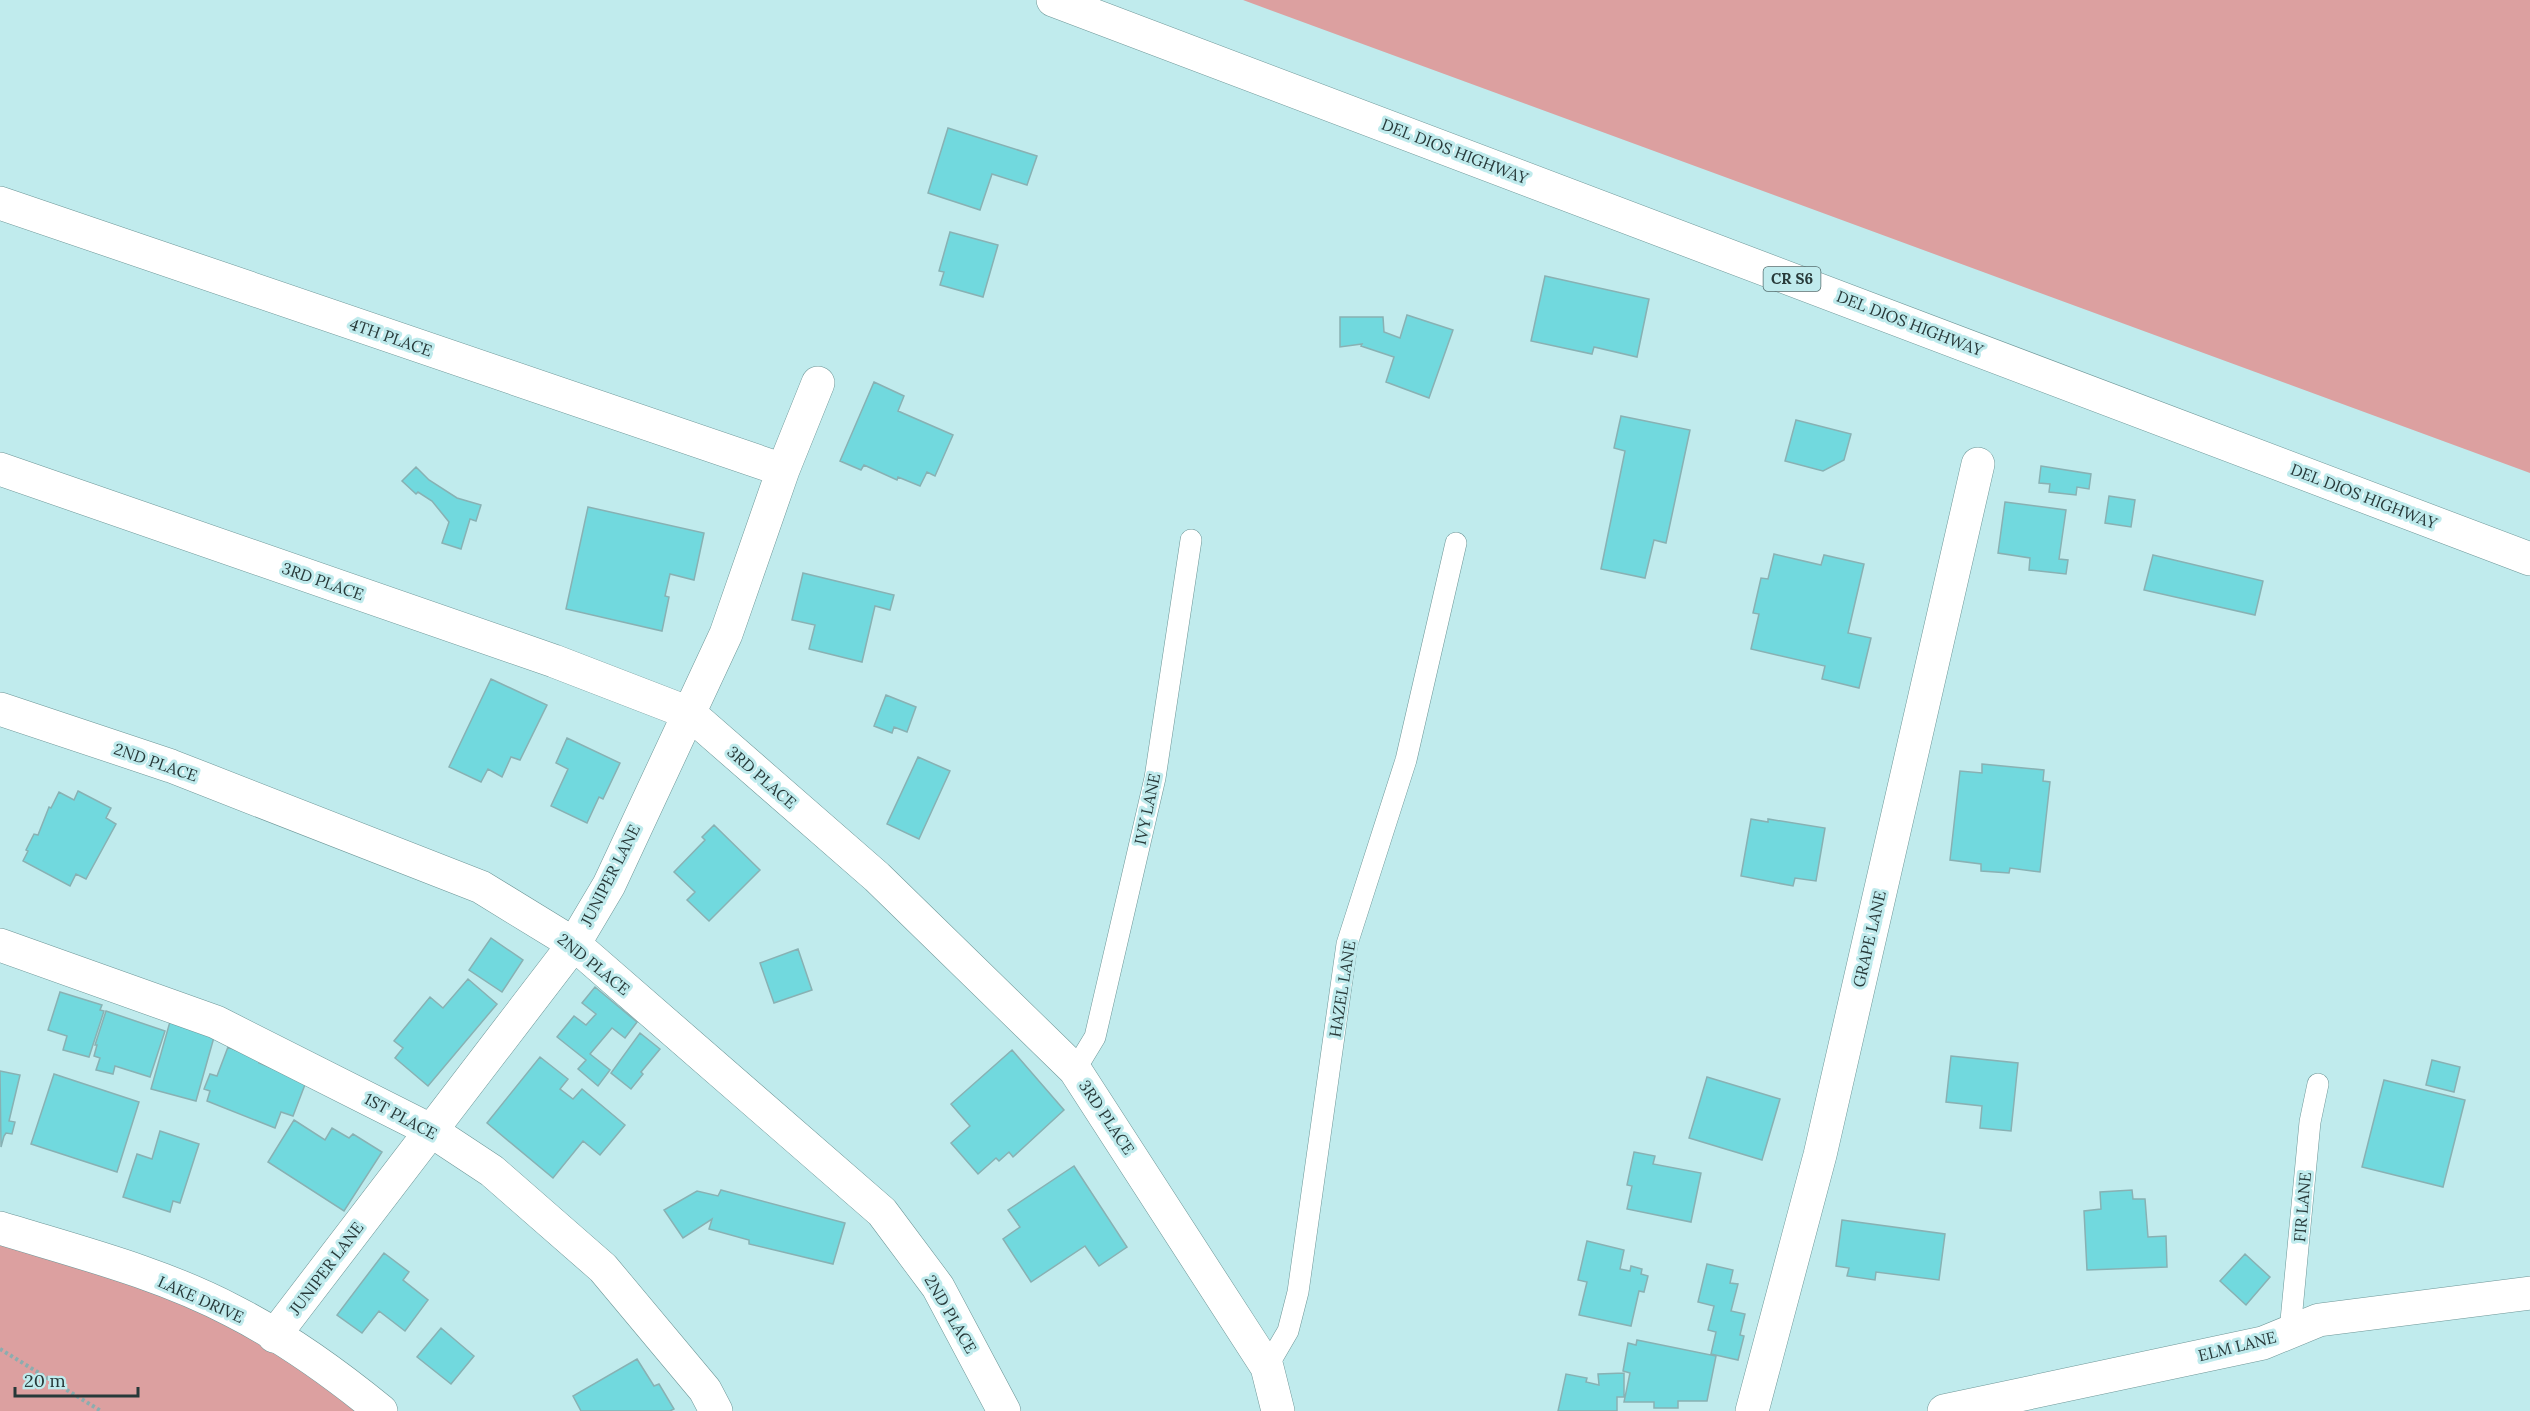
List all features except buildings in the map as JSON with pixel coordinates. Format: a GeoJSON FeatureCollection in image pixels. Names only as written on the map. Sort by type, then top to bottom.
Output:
{"type":"FeatureCollection","features":[{"type":"Feature","properties":{"kind":"street","name":"DEL DIOS HIGHWAY"},"geometry":{"type":"LineString","coordinates":[[1053,0],[2530,559]]}},
{"type":"Feature","properties":{"kind":"street","name":"4TH PLACE"},"geometry":{"type":"LineString","coordinates":[[0,202],[783,470]]}},
{"type":"Feature","properties":{"kind":"street","name":"JUNIPER LANE"},"geometry":{"type":"LineString","coordinates":[[274,1336],[574,944],[609,885],[726,634],[783,470],[818,383]]}},
{"type":"Feature","properties":{"kind":"street","name":"GRAPE LANE"},"geometry":{"type":"LineString","coordinates":[[1752,1411],[1820,1155],[1978,464]]}},
{"type":"Feature","properties":{"kind":"street","name":"3RD PLACE"},"geometry":{"type":"LineString","coordinates":[[0,469],[554,661],[689,713],[877,877],[1075,1070],[1267,1367],[1278,1411]]}},
{"type":"Feature","properties":{"kind":"street","name":"2ND PLACE"},"geometry":{"type":"LineString","coordinates":[[0,709],[171,766],[481,887],[574,944],[882,1212],[938,1287],[1004,1411]]}},
{"type":"Feature","properties":{"kind":"street","name":"1ST PLACE"},"geometry":{"type":"LineString","coordinates":[[0,945],[216,1022],[430,1130],[492,1171],[603,1268],[705,1390],[716,1411]]}},
{"type":"Feature","properties":{"kind":"street","name":"LAKE DRIVE"},"geometry":{"type":"LineString","coordinates":[[0,1228],[102,1260],[191,1292],[234,1311],[344,1381],[381,1411]]}},
{"type":"Feature","properties":{"kind":"street","name":"ELM LANE"},"geometry":{"type":"LineString","coordinates":[[1944,1411],[2263,1343],[2319,1320],[2530,1293]]}},
{"type":"Feature","properties":{"kind":"lane","name":"IVY LANE"},"geometry":{"type":"LineString","coordinates":[[1075,1070],[1095,1037],[1155,778],[1191,540]]}},
{"type":"Feature","properties":{"kind":"lane","name":"HAZEL LANE"},"geometry":{"type":"LineString","coordinates":[[1267,1367],[1288,1330],[1298,1292],[1347,944],[1406,760],[1456,543]]}},
{"type":"Feature","properties":{"kind":"lane","name":"FIR LANE"},"geometry":{"type":"LineString","coordinates":[[2290,1331],[2310,1122],[2318,1084]]}},
{"type":"Feature","properties":{"kind":"path"},"geometry":{"type":"LineString","coordinates":[[0,1349],[101,1411]]}},
{"type":"Feature","properties":{"kind":"shaded area"},"geometry":{"type":"Polygon","coordinates":[[[1243,0],[2530,0],[2530,473],[1243,0]]]}},
{"type":"Feature","properties":{"kind":"shaded area"},"geometry":{"type":"Polygon","coordinates":[[[0,1228],[147,1275],[381,1411],[0,1411],[0,1228]]]}}]}
